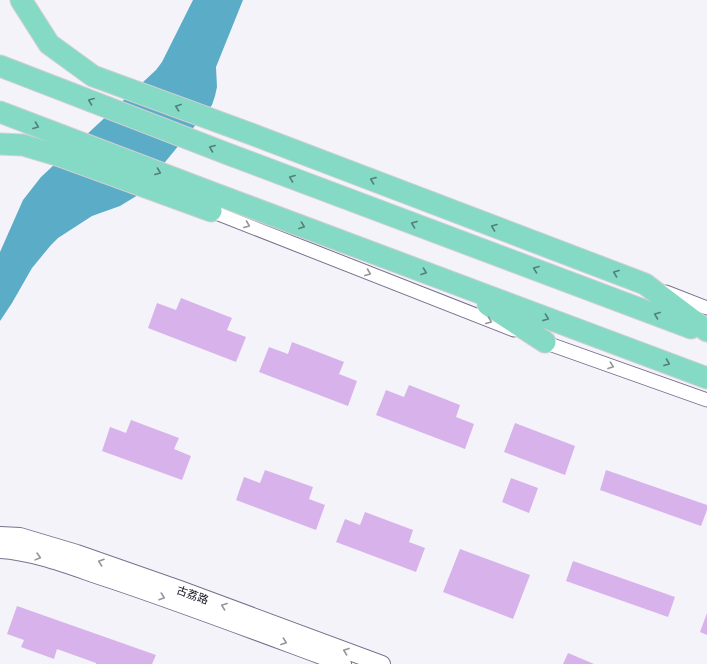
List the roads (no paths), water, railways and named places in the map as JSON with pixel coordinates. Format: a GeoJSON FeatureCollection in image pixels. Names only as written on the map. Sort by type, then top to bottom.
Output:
{"type":"FeatureCollection","features":[{"type":"Feature","properties":{"kind":"main road"},"geometry":{"type":"LineString","coordinates":[[21,0],[49,44],[93,76],[254,135],[645,284],[707,332]]}},
{"type":"Feature","properties":{"kind":"main road"},"geometry":{"type":"LineString","coordinates":[[33,0],[49,44]]}},
{"type":"Feature","properties":{"kind":"main road"},"geometry":{"type":"LineString","coordinates":[[0,66],[249,162],[707,332]]}},
{"type":"Feature","properties":{"kind":"main road"},"geometry":{"type":"LineString","coordinates":[[0,112],[212,202]]}},
{"type":"Feature","properties":{"kind":"main road"},"geometry":{"type":"LineString","coordinates":[[0,144],[23,144],[212,202],[456,284],[707,378]]}},
{"type":"Feature","properties":{"kind":"main road"},"geometry":{"type":"LineString","coordinates":[[456,284],[545,342]]}},
{"type":"Feature","properties":{"kind":"street"},"geometry":{"type":"LineString","coordinates":[[212,202],[545,342],[707,400]]}},
{"type":"Feature","properties":{"kind":"street"},"geometry":{"type":"LineString","coordinates":[[645,284],[707,308]]}},
{"type":"Feature","properties":{"kind":"street","name":"古荔路"},"geometry":{"type":"LineString","coordinates":[[0,535],[20,536],[77,553],[180,589],[382,664]]}},
{"type":"Feature","properties":{"kind":"street","name":"古荔路"},"geometry":{"type":"LineString","coordinates":[[0,550],[10,550],[53,561],[179,603],[343,664]]}},
{"type":"Feature","properties":{"kind":"water"},"geometry":{"type":"Polygon","coordinates":[[[193,0],[243,0],[216,67],[217,87],[212,105],[138,195],[120,206],[92,216],[58,238],[51,245],[32,268],[0,321],[0,252],[23,200],[41,177],[156,70],[162,62],[193,0]]]}}]}
